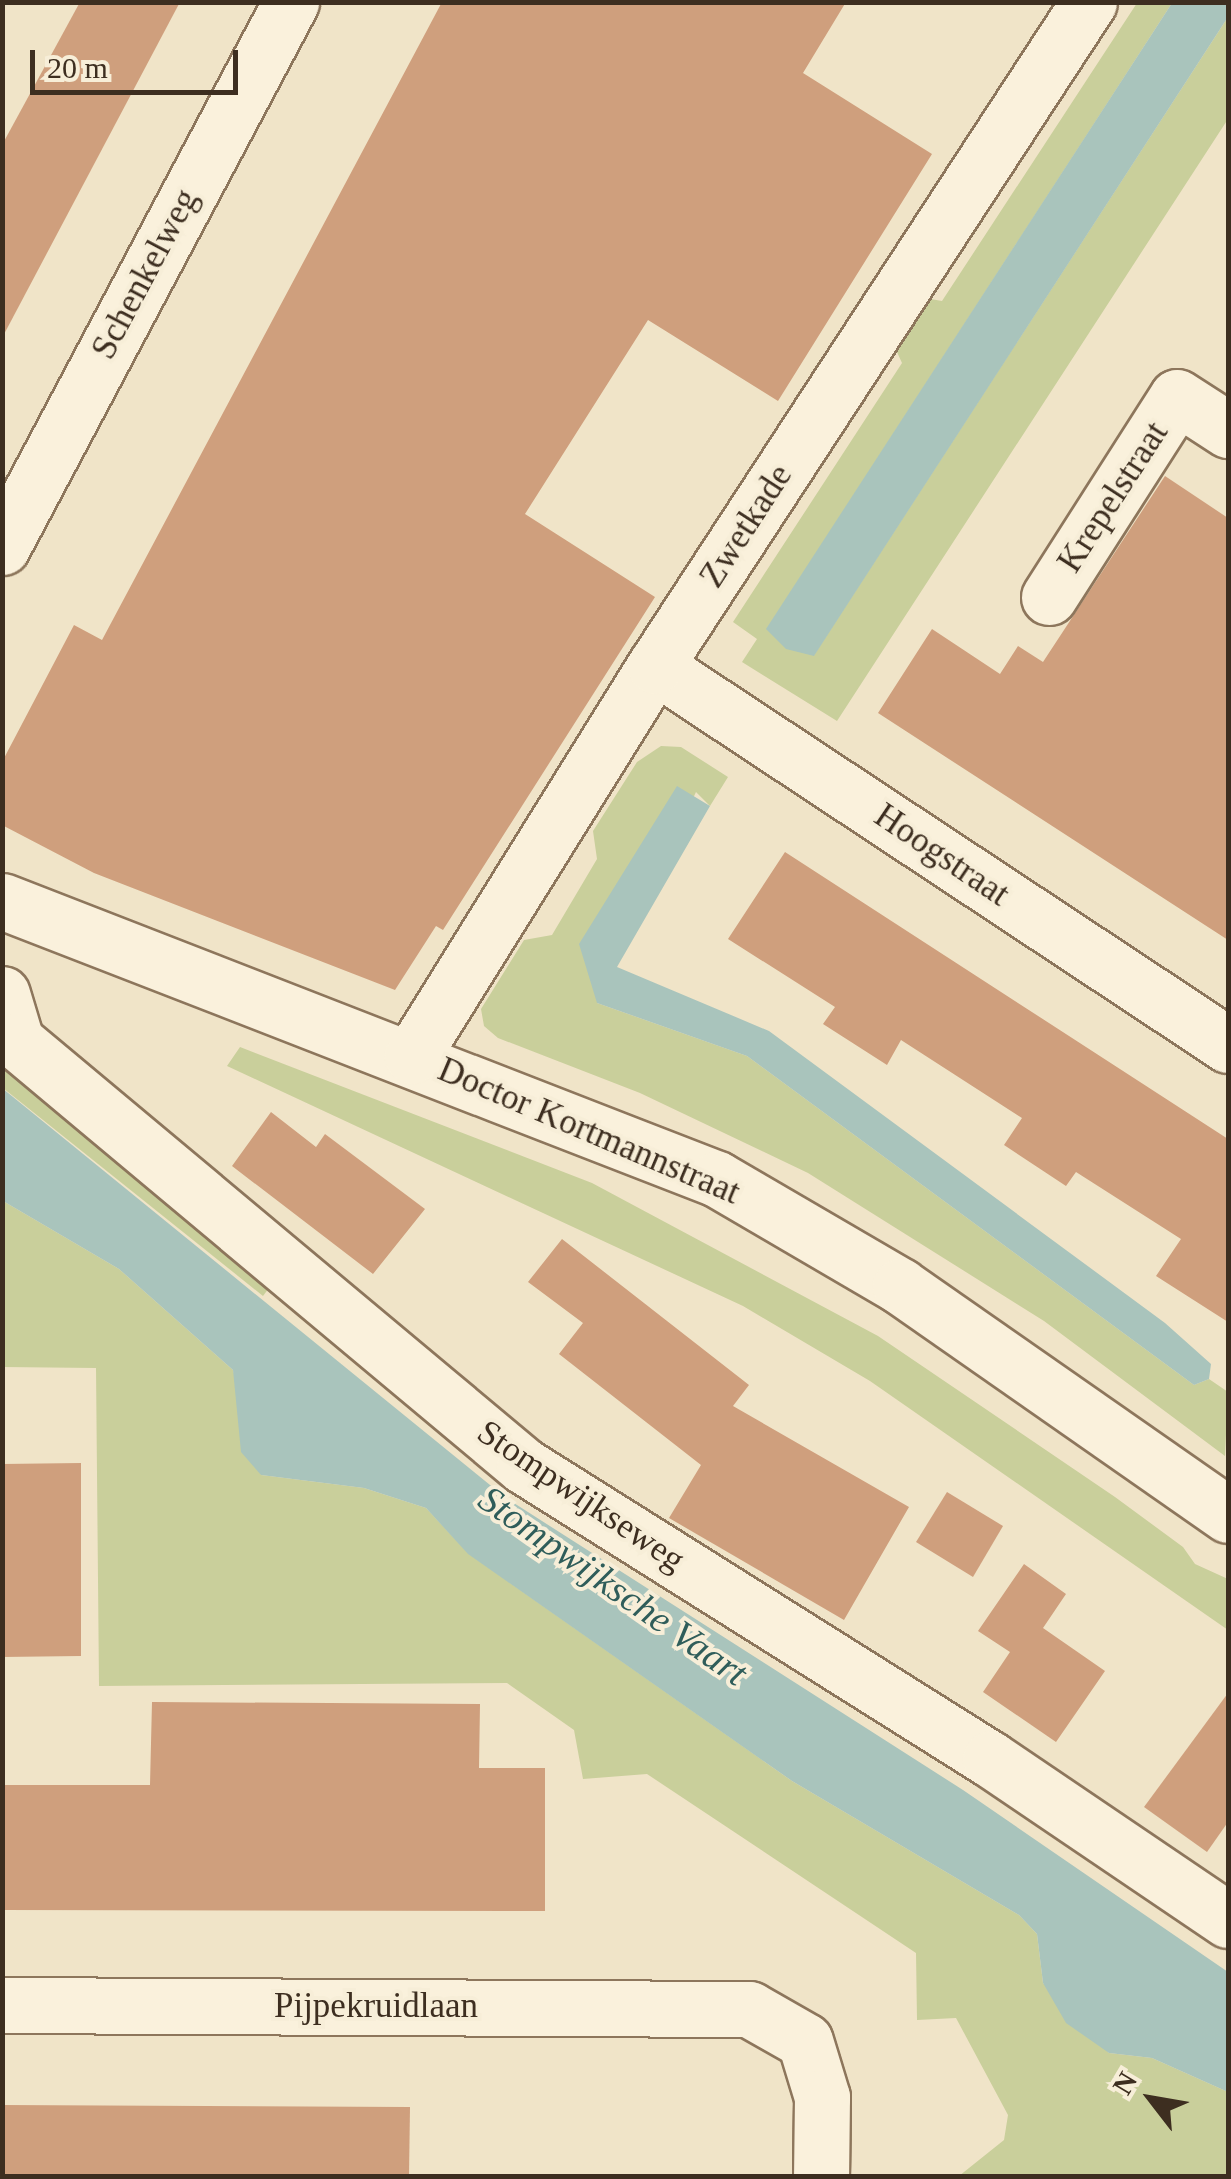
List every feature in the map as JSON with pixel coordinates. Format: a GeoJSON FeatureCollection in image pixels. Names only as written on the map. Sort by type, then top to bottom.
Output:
{"type":"FeatureCollection","features":[{"type":"Feature","properties":{"kind":"street","name":"Schenkelweg"},"geometry":{"type":"LineString","coordinates":[[2,547],[292,2]]}},
{"type":"Feature","properties":{"kind":"street","name":"Zwetkade"},"geometry":{"type":"LineString","coordinates":[[412,1056],[655,666],[1089,2]]}},
{"type":"Feature","properties":{"kind":"street","name":"Krepelstraat"},"geometry":{"type":"LineString","coordinates":[[1049,597],[1177,397],[1228,430]]}},
{"type":"Feature","properties":{"kind":"street","name":"Hoogstraat"},"geometry":{"type":"LineString","coordinates":[[655,666],[1228,1046]]}},
{"type":"Feature","properties":{"kind":"street","name":"Doctor Kortmannstraat"},"geometry":{"type":"LineString","coordinates":[[2,901],[412,1056],[716,1179],[900,1286],[1228,1516]]}},
{"type":"Feature","properties":{"kind":"street","name":"Stompwijkseweg"},"geometry":{"type":"LineString","coordinates":[[2,994],[16,1040],[524,1466],[990,1759],[1228,1920]]}},
{"type":"Feature","properties":{"kind":"street","name":"Pijpekruidlaan"},"geometry":{"type":"LineString","coordinates":[[2,2005],[749,2009],[804,2041],[822,2097],[820,2176]]}},
{"type":"Feature","properties":{"kind":"green space"},"geometry":{"type":"Polygon","coordinates":[[[1137,3],[1172,3],[767,629],[814,655],[1228,17],[1228,119],[837,721],[742,662],[757,639],[733,622],[902,363],[891,339],[919,297],[942,301],[1137,3]]]}},
{"type":"Feature","properties":{"kind":"green space"},"geometry":{"type":"Polygon","coordinates":[[[661,746],[681,747],[728,777],[710,806],[696,792],[597,1003],[747,1056],[1194,1385],[1209,1379],[1228,1392],[1225,1456],[1044,1321],[808,1173],[640,1093],[498,1038],[484,1026],[481,1009],[524,940],[552,935],[597,859],[593,831],[637,762],[661,746]]]}},
{"type":"Feature","properties":{"kind":"green space"},"geometry":{"type":"Polygon","coordinates":[[[240,1047],[592,1183],[878,1336],[1115,1497],[1183,1547],[1195,1564],[1228,1579],[1228,1630],[870,1381],[743,1306],[227,1066],[240,1047]]]}},
{"type":"Feature","properties":{"kind":"green space"},"geometry":{"type":"Polygon","coordinates":[[[2,1058],[272,1284],[263,1296],[3,1088],[2,1058]]]}},
{"type":"Feature","properties":{"kind":"green space"},"geometry":{"type":"Polygon","coordinates":[[[3,1201],[119,1269],[233,1370],[261,1475],[364,1488],[426,1508],[469,1554],[792,1781],[1019,1915],[1037,1934],[1043,1983],[1109,2053],[1152,2058],[1228,2092],[1228,2176],[959,2176],[1004,2140],[1008,2115],[956,2018],[917,2020],[916,1953],[647,1774],[583,1779],[574,1730],[507,1683],[99,1686],[96,1368],[3,1367],[3,1201]]]}},
{"type":"Feature","properties":{"kind":"water"},"geometry":{"type":"Polygon","coordinates":[[[1172,3],[1228,3],[1228,17],[814,656],[786,649],[766,629],[1172,3]]]}},
{"type":"Feature","properties":{"kind":"water"},"geometry":{"type":"Polygon","coordinates":[[[677,786],[710,806],[617,967],[769,1031],[1165,1323],[1211,1364],[1209,1379],[1194,1385],[747,1056],[597,1003],[579,944],[677,786]]]}},
{"type":"Feature","properties":{"kind":"water","name":"Stompwijksche Vaart"},"geometry":{"type":"Polygon","coordinates":[[[2,1088],[506,1498],[963,1790],[1228,1972],[1228,2092],[1152,2058],[1109,2053],[1066,2023],[1043,1983],[1037,1934],[1019,1915],[792,1781],[468,1554],[426,1508],[364,1488],[261,1475],[241,1452],[233,1370],[119,1269],[3,1201],[2,1088]]]}},
{"type":"Feature","properties":{"kind":"building"},"geometry":{"type":"Polygon","coordinates":[[[80,2],[180,2],[2,338],[2,145],[80,2]]]}},
{"type":"Feature","properties":{"kind":"building"},"geometry":{"type":"Polygon","coordinates":[[[442,2],[846,2],[803,73],[932,154],[778,401],[648,320],[525,514],[655,597],[443,930],[436,926],[395,990],[94,873],[2,825],[2,762],[74,625],[102,640],[442,2]]]}},
{"type":"Feature","properties":{"kind":"building"},"geometry":{"type":"Polygon","coordinates":[[[1165,476],[1228,518],[1228,940],[878,713],[932,629],[1000,674],[1018,646],[1043,662],[1165,476]]]}},
{"type":"Feature","properties":{"kind":"building"},"geometry":{"type":"Polygon","coordinates":[[[785,852],[1228,1139],[1228,1322],[1156,1276],[1181,1239],[1076,1172],[1066,1186],[1004,1145],[1022,1118],[901,1040],[887,1065],[823,1024],[835,1007],[728,939],[785,852]]]}},
{"type":"Feature","properties":{"kind":"building"},"geometry":{"type":"Polygon","coordinates":[[[271,1112],[316,1147],[325,1134],[425,1209],[373,1274],[232,1166],[271,1112]]]}},
{"type":"Feature","properties":{"kind":"building"},"geometry":{"type":"Polygon","coordinates":[[[562,1239],[749,1385],[733,1406],[909,1507],[844,1620],[669,1518],[701,1465],[559,1354],[583,1323],[528,1282],[562,1239]]]}},
{"type":"Feature","properties":{"kind":"building"},"geometry":{"type":"Polygon","coordinates":[[[81,1463],[81,1656],[2,1657],[2,1464],[81,1463]]]}},
{"type":"Feature","properties":{"kind":"building"},"geometry":{"type":"Polygon","coordinates":[[[947,1492],[1003,1526],[973,1577],[916,1542],[947,1492]]]}},
{"type":"Feature","properties":{"kind":"building"},"geometry":{"type":"Polygon","coordinates":[[[1024,1564],[1066,1594],[1043,1628],[1105,1671],[1056,1742],[983,1692],[1010,1652],[978,1631],[1024,1564]]]}},
{"type":"Feature","properties":{"kind":"building"},"geometry":{"type":"Polygon","coordinates":[[[1228,1693],[1228,1822],[1207,1852],[1144,1807],[1228,1693]]]}},
{"type":"Feature","properties":{"kind":"building"},"geometry":{"type":"Polygon","coordinates":[[[152,1702],[480,1704],[479,1768],[545,1768],[545,1911],[2,1910],[2,1785],[150,1785],[152,1702]]]}},
{"type":"Feature","properties":{"kind":"building"},"geometry":{"type":"Polygon","coordinates":[[[2,2105],[410,2107],[409,2176],[2,2176],[2,2105]]]}}]}
